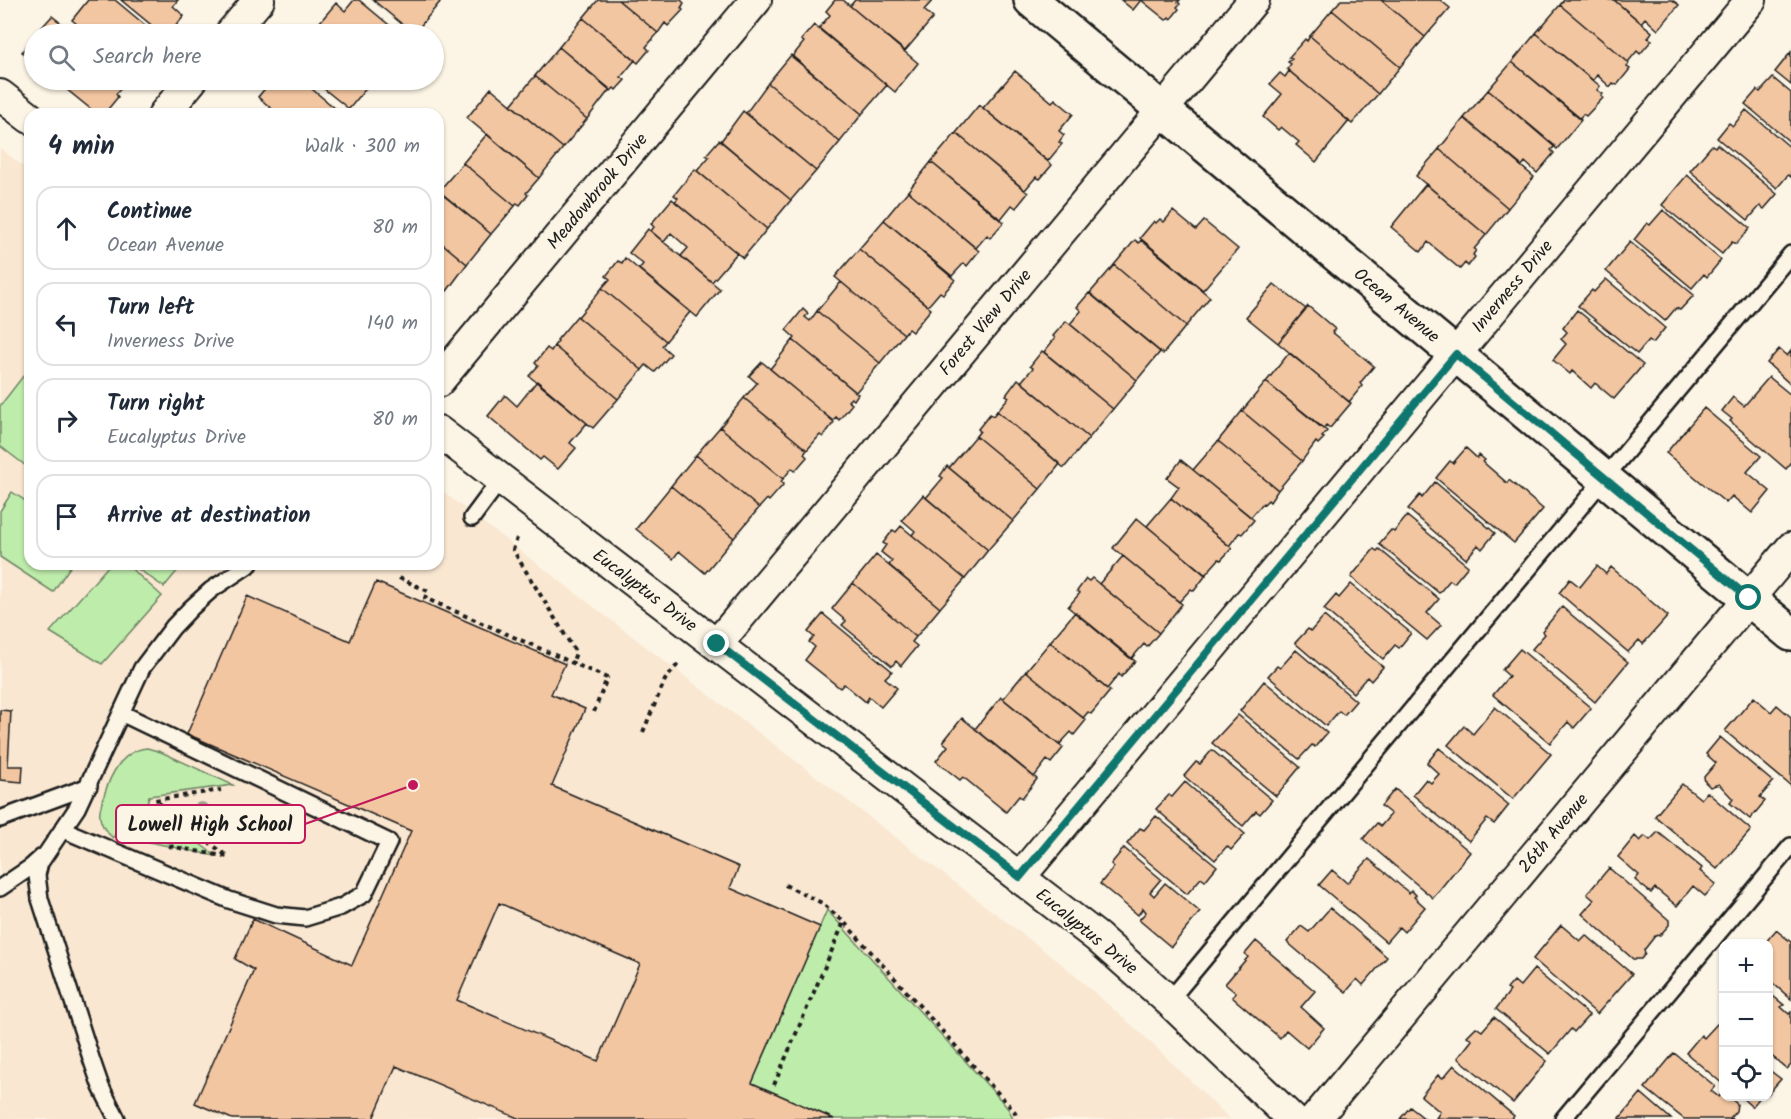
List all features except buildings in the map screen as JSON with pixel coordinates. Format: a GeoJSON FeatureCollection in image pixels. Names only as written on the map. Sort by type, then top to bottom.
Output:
{"type":"FeatureCollection","features":[{"type":"Feature","properties":{"kind":"street"},"geometry":{"type":"LineString","coordinates":[[239,24],[259,0]]}},
{"type":"Feature","properties":{"kind":"street","name":"Meadowbrook Drive"},"geometry":{"type":"LineString","coordinates":[[444,375],[756,0]]}},
{"type":"Feature","properties":{"kind":"street","name":"Ocean Avenue"},"geometry":{"type":"LineString","coordinates":[[1031,0],[1791,634]]}},
{"type":"Feature","properties":{"kind":"street","name":"Forest View Drive"},"geometry":{"type":"LineString","coordinates":[[717,644],[1254,0]]}},
{"type":"Feature","properties":{"kind":"street","name":"Inverness Drive"},"geometry":{"type":"LineString","coordinates":[[1020,877],[1751,0]]}},
{"type":"Feature","properties":{"kind":"street"},"geometry":{"type":"LineString","coordinates":[[169,108],[184,90]]}},
{"type":"Feature","properties":{"kind":"street"},"geometry":{"type":"LineString","coordinates":[[0,95],[24,113]]}},
{"type":"Feature","properties":{"kind":"street","name":"Eucalyptus Drive"},"geometry":{"type":"LineString","coordinates":[[444,436],[1097,937],[1169,1001],[1292,1119]]}},
{"type":"Feature","properties":{"kind":"street","name":"26th Avenue"},"geometry":{"type":"LineString","coordinates":[[1315,1119],[1791,548]]}},
{"type":"Feature","properties":{"kind":"lane"},"geometry":{"type":"LineString","coordinates":[[1169,1001],[1791,254]]}},
{"type":"Feature","properties":{"kind":"lane"},"geometry":{"type":"LineString","coordinates":[[472,518],[501,479]]}},
{"type":"Feature","properties":{"kind":"lane"},"geometry":{"type":"LineString","coordinates":[[117,1119],[95,1070],[40,899],[37,875],[40,863],[64,830],[88,786],[142,668],[173,627],[212,590],[241,570]]}},
{"type":"Feature","properties":{"kind":"lane"},"geometry":{"type":"LineString","coordinates":[[64,830],[229,900],[276,915],[305,918],[340,907],[364,894],[389,842],[121,713]]}},
{"type":"Feature","properties":{"kind":"lane"},"geometry":{"type":"LineString","coordinates":[[0,819],[88,786]]}},
{"type":"Feature","properties":{"kind":"lane"},"geometry":{"type":"LineString","coordinates":[[1563,1119],[1791,846]]}},
{"type":"Feature","properties":{"kind":"lane"},"geometry":{"type":"LineString","coordinates":[[0,888],[31,867],[46,853]]}},
{"type":"Feature","properties":{"kind":"path"},"geometry":{"type":"LineString","coordinates":[[517,538],[513,550],[576,652],[572,663]]}},
{"type":"Feature","properties":{"kind":"path"},"geometry":{"type":"LineString","coordinates":[[399,578],[428,591],[425,598],[607,678],[594,712]]}},
{"type":"Feature","properties":{"kind":"path"},"geometry":{"type":"LineString","coordinates":[[643,732],[665,680],[678,664]]}},
{"type":"Feature","properties":{"kind":"path"},"geometry":{"type":"LineString","coordinates":[[158,844],[228,857],[155,800],[241,787],[255,778]]}},
{"type":"Feature","properties":{"kind":"path"},"geometry":{"type":"LineString","coordinates":[[785,885],[822,903],[844,922],[1015,1112],[1016,1119]]}},
{"type":"Feature","properties":{"kind":"path"},"geometry":{"type":"LineString","coordinates":[[774,1085],[844,922]]}},
{"type":"Feature","properties":{"kind":"shaded area"},"geometry":{"type":"Polygon","coordinates":[[[0,148],[24,167],[24,570],[444,570],[444,493],[1063,965],[1143,1035],[1230,1119],[0,1119],[0,148]]]}},
{"type":"Feature","properties":{"kind":"green space"},"geometry":{"type":"Polygon","coordinates":[[[24,375],[24,464],[0,446],[0,406],[24,375]]]}},
{"type":"Feature","properties":{"kind":"green space"},"geometry":{"type":"Polygon","coordinates":[[[12,492],[24,500],[24,570],[68,570],[53,592],[0,557],[0,511],[12,492]]]}},
{"type":"Feature","properties":{"kind":"green space"},"geometry":{"type":"Polygon","coordinates":[[[105,570],[133,570],[162,596],[102,664],[50,632],[105,570]]]}},
{"type":"Feature","properties":{"kind":"green space"},"geometry":{"type":"Polygon","coordinates":[[[140,570],[178,570],[164,587],[140,570]]]}},
{"type":"Feature","properties":{"kind":"green space"},"geometry":{"type":"Polygon","coordinates":[[[147,748],[161,752],[233,785],[149,796],[147,804],[216,856],[140,840],[118,830],[113,838],[105,829],[101,822],[100,810],[110,780],[128,755],[147,748]]]}},
{"type":"Feature","properties":{"kind":"green space"},"geometry":{"type":"Polygon","coordinates":[[[827,910],[1000,1099],[1013,1119],[834,1119],[752,1083],[827,910]]]}},
{"type":"Feature","properties":{"kind":"place","name":"Lowell High School"},"geometry":{"type":"Point","coordinates":[413,785]}},
{"type":"Feature","properties":{"kind":"route"},"geometry":{"type":"LineString","coordinates":[[717,644],[1020,877],[1456,354],[1749,598]]}}]}
